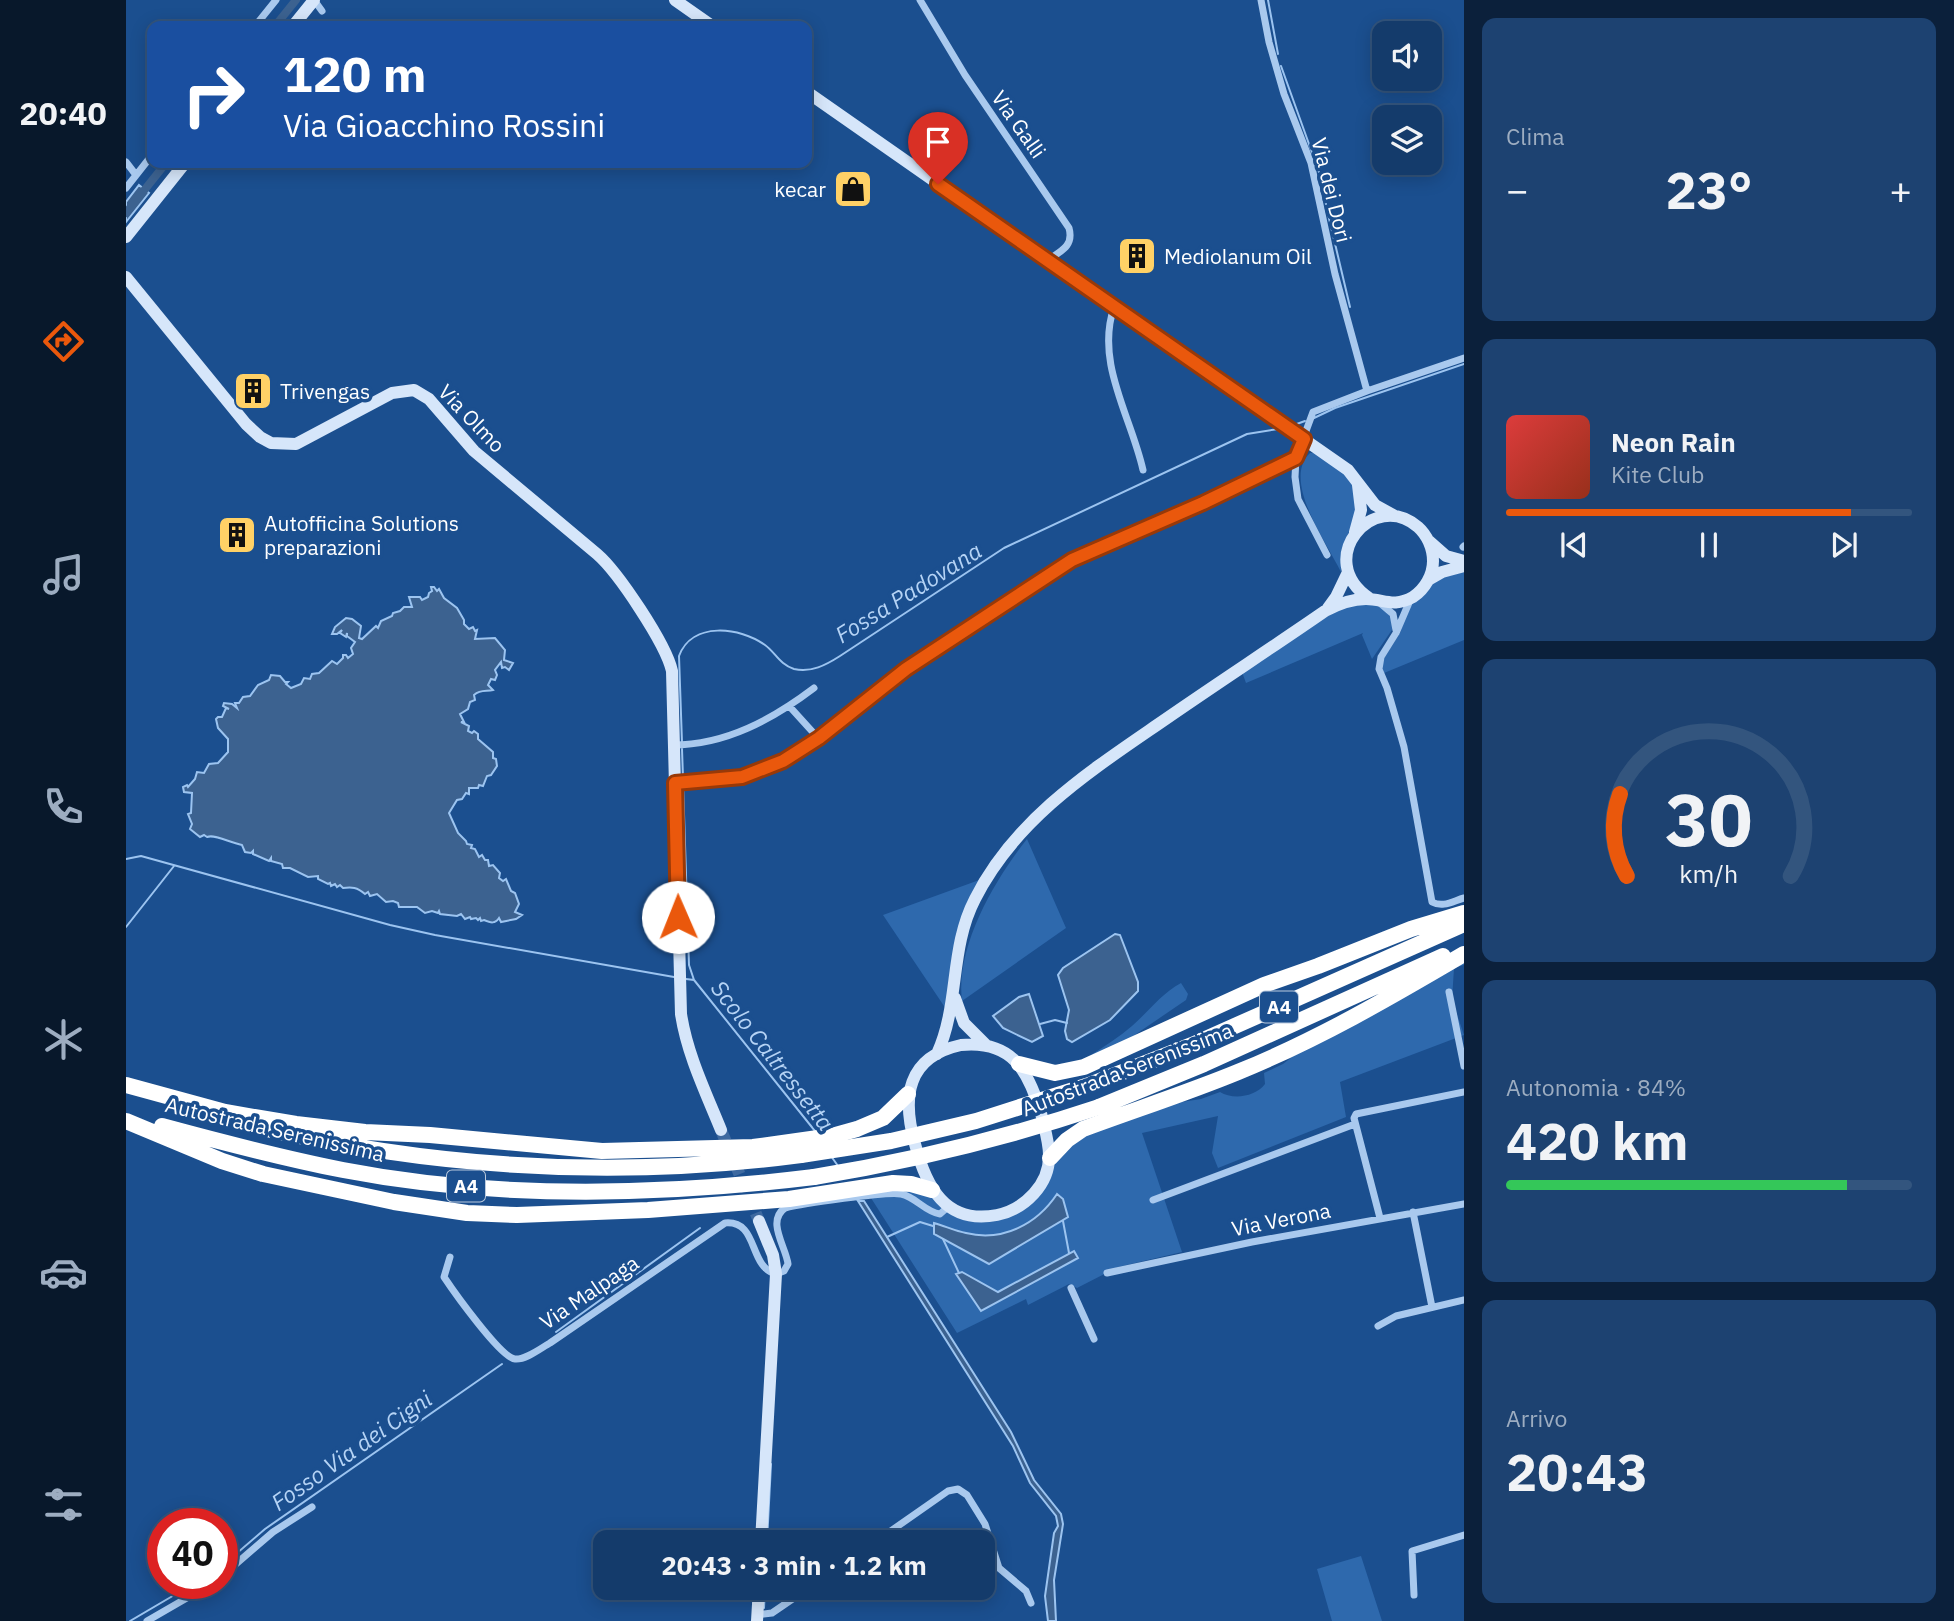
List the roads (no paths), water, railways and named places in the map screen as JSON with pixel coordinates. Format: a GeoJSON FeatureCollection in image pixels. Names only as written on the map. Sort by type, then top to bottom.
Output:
{"type":"FeatureCollection","features":[{"type":"Feature","properties":{"kind":"highway"},"geometry":{"type":"LineString","coordinates":[[1019,1064],[1055,1073],[1084,1067],[1264,985],[1411,929],[1464,913]]}},
{"type":"Feature","properties":{"kind":"highway","name":"Autostrada Serenissima"},"geometry":{"type":"LineString","coordinates":[[126,1087],[240,1123],[377,1152],[508,1165],[613,1168],[714,1164],[799,1148],[891,1141],[976,1121],[1091,1084],[1192,1045],[1464,924]]}},
{"type":"Feature","properties":{"kind":"highway","name":"Autostrada Serenissima"},"geometry":{"type":"LineString","coordinates":[[126,1114],[212,1140],[344,1170],[498,1189],[610,1192],[760,1184],[911,1160],[984,1143],[1100,1107],[1204,1064],[1464,946]]}},
{"type":"Feature","properties":{"kind":"highway"},"geometry":{"type":"LineString","coordinates":[[1049,1158],[1083,1129],[1239,1072],[1298,1045],[1393,996],[1464,954]]}},
{"type":"Feature","properties":{"kind":"highway"},"geometry":{"type":"LineString","coordinates":[[126,1087],[225,1112],[296,1124],[602,1151],[799,1148],[883,1118],[908,1094]]}},
{"type":"Feature","properties":{"kind":"highway"},"geometry":{"type":"LineString","coordinates":[[126,1121],[222,1161],[263,1174],[394,1202],[467,1213],[517,1215],[648,1210],[873,1192],[900,1183],[932,1190]]}},
{"type":"Feature","properties":{"kind":"main road"},"geometry":{"type":"LineString","coordinates":[[297,21],[314,0]]}},
{"type":"Feature","properties":{"kind":"main road"},"geometry":{"type":"LineString","coordinates":[[675,0],[705,21]]}},
{"type":"Feature","properties":{"kind":"main road"},"geometry":{"type":"LineString","coordinates":[[812,96],[1348,470],[1375,505],[1415,525],[1446,556],[1464,564]]}},
{"type":"Feature","properties":{"kind":"main road"},"geometry":{"type":"LineString","coordinates":[[126,237],[181,168]]}},
{"type":"Feature","properties":{"kind":"main road","name":"Via Olmo"},"geometry":{"type":"LineString","coordinates":[[126,277],[246,424],[271,443],[290,445],[302,442],[397,392],[414,390],[429,399],[474,451],[613,570],[658,638],[670,663],[679,745],[680,782]]}},
{"type":"Feature","properties":{"kind":"main road"},"geometry":{"type":"LineString","coordinates":[[1358,485],[1361,510],[1347,552],[1348,572],[1356,587],[1373,600]]}},
{"type":"Feature","properties":{"kind":"main road"},"geometry":{"type":"LineString","coordinates":[[1355,534],[1374,519],[1398,517]]}},
{"type":"Feature","properties":{"kind":"main road"},"geometry":{"type":"LineString","coordinates":[[1428,580],[1433,561],[1429,541]]}},
{"type":"Feature","properties":{"kind":"main road"},"geometry":{"type":"LineString","coordinates":[[953,980],[960,1017],[973,1034],[987,1046],[1008,1055],[1019,1064],[1034,1090],[1047,1137],[1049,1158],[1041,1184],[1029,1198],[1014,1209],[997,1215],[979,1216],[961,1212],[949,1206],[932,1190],[920,1165],[909,1123],[908,1094],[919,1071],[937,1054],[949,1027],[953,980],[964,925],[988,876],[1026,827],[1097,767],[1325,611],[1348,601],[1400,602],[1412,597],[1428,580],[1464,564]]}},
{"type":"Feature","properties":{"kind":"main road"},"geometry":{"type":"LineString","coordinates":[[1325,611],[1336,597],[1348,572]]}},
{"type":"Feature","properties":{"kind":"main road"},"geometry":{"type":"LineString","coordinates":[[680,782],[681,1014],[687,1039],[721,1130]]}},
{"type":"Feature","properties":{"kind":"main road"},"geometry":{"type":"LineString","coordinates":[[937,1054],[961,1045],[987,1046]]}},
{"type":"Feature","properties":{"kind":"main road"},"geometry":{"type":"LineString","coordinates":[[759,1221],[773,1255],[776,1274],[762,1530]]}},
{"type":"Feature","properties":{"kind":"main road"},"geometry":{"type":"LineString","coordinates":[[757,1618],[758,1600]]}},
{"type":"Feature","properties":{"kind":"street"},"geometry":{"type":"LineString","coordinates":[[259,21],[276,0]]}},
{"type":"Feature","properties":{"kind":"street"},"geometry":{"type":"LineString","coordinates":[[314,0],[322,11]]}},
{"type":"Feature","properties":{"kind":"street","name":"Via Galli"},"geometry":{"type":"LineString","coordinates":[[920,0],[978,95],[1069,228],[1071,235],[1067,246],[1048,261]]}},
{"type":"Feature","properties":{"kind":"street","name":"Via dei Dori"},"geometry":{"type":"LineString","coordinates":[[1261,0],[1269,42],[1284,93],[1311,163],[1335,274],[1367,391]]}},
{"type":"Feature","properties":{"kind":"street"},"geometry":{"type":"LineString","coordinates":[[126,188],[147,161]]}},
{"type":"Feature","properties":{"kind":"street"},"geometry":{"type":"LineString","coordinates":[[126,162],[136,175]]}},
{"type":"Feature","properties":{"kind":"street"},"geometry":{"type":"LineString","coordinates":[[1114,307],[1108,326],[1111,363],[1143,470]]}},
{"type":"Feature","properties":{"kind":"street"},"geometry":{"type":"LineString","coordinates":[[1327,555],[1298,499],[1295,477],[1296,458],[1313,412],[1464,358]]}},
{"type":"Feature","properties":{"kind":"street"},"geometry":{"type":"LineString","coordinates":[[680,782],[742,777],[783,761],[819,738],[906,669],[1072,560],[1203,503],[1296,458]]}},
{"type":"Feature","properties":{"kind":"street"},"geometry":{"type":"LineString","coordinates":[[1412,597],[1396,633],[1381,657],[1379,669],[1404,747],[1432,902],[1438,905],[1447,904],[1464,898]]}},
{"type":"Feature","properties":{"kind":"street"},"geometry":{"type":"LineString","coordinates":[[1373,600],[1393,614],[1396,633]]}},
{"type":"Feature","properties":{"kind":"street"},"geometry":{"type":"LineString","coordinates":[[679,745],[747,730],[790,707],[814,688]]}},
{"type":"Feature","properties":{"kind":"street"},"geometry":{"type":"LineString","coordinates":[[790,707],[819,738]]}},
{"type":"Feature","properties":{"kind":"street"},"geometry":{"type":"LineString","coordinates":[[1448,992],[1464,1066]]}},
{"type":"Feature","properties":{"kind":"street"},"geometry":{"type":"LineString","coordinates":[[1380,1218],[1355,1124],[1356,1114],[1464,1092]]}},
{"type":"Feature","properties":{"kind":"street"},"geometry":{"type":"LineString","coordinates":[[1153,1200],[1355,1124]]}},
{"type":"Feature","properties":{"kind":"street"},"geometry":{"type":"LineString","coordinates":[[873,1192],[899,1193],[934,1213],[940,1214],[949,1206]]}},
{"type":"Feature","properties":{"kind":"street"},"geometry":{"type":"LineString","coordinates":[[776,1274],[784,1271],[788,1262],[776,1225],[780,1212],[845,1195]]}},
{"type":"Feature","properties":{"kind":"street","name":"Via Verona"},"geometry":{"type":"LineString","coordinates":[[1107,1273],[1464,1203]]}},
{"type":"Feature","properties":{"kind":"street"},"geometry":{"type":"LineString","coordinates":[[1413,1212],[1432,1307]]}},
{"type":"Feature","properties":{"kind":"street","name":"Via Malpaga"},"geometry":{"type":"LineString","coordinates":[[450,1257],[444,1278],[482,1327],[506,1354],[514,1359],[520,1359],[550,1343],[725,1223],[736,1224],[745,1230],[764,1269],[776,1274]]}},
{"type":"Feature","properties":{"kind":"street"},"geometry":{"type":"LineString","coordinates":[[1071,1288],[1094,1339]]}},
{"type":"Feature","properties":{"kind":"street"},"geometry":{"type":"LineString","coordinates":[[1378,1326],[1391,1318],[1464,1300]]}},
{"type":"Feature","properties":{"kind":"street"},"geometry":{"type":"LineString","coordinates":[[892,1530],[948,1491],[958,1489],[967,1495],[987,1530]]}},
{"type":"Feature","properties":{"kind":"street"},"geometry":{"type":"LineString","coordinates":[[238,1562],[273,1532],[312,1507]]}},
{"type":"Feature","properties":{"kind":"street"},"geometry":{"type":"LineString","coordinates":[[1414,1595],[1412,1551],[1464,1535]]}},
{"type":"Feature","properties":{"kind":"street"},"geometry":{"type":"LineString","coordinates":[[995,1555],[1004,1575],[1026,1591],[1031,1604]]}},
{"type":"Feature","properties":{"kind":"street"},"geometry":{"type":"LineString","coordinates":[[147,1621],[185,1599]]}},
{"type":"Feature","properties":{"kind":"street"},"geometry":{"type":"LineString","coordinates":[[757,1618],[772,1613],[791,1600]]}},
{"type":"Feature","properties":{"kind":"waterway"},"geometry":{"type":"LineString","coordinates":[[279,21],[296,0]]}},
{"type":"Feature","properties":{"kind":"waterway"},"geometry":{"type":"LineString","coordinates":[[1268,0],[1278,54]]}},
{"type":"Feature","properties":{"kind":"waterway"},"geometry":{"type":"LineString","coordinates":[[1281,66],[1319,172]]}},
{"type":"Feature","properties":{"kind":"waterway"},"geometry":{"type":"LineString","coordinates":[[126,213],[162,168]]}},
{"type":"Feature","properties":{"kind":"waterway"},"geometry":{"type":"LineString","coordinates":[[1322,182],[1326,204]]}},
{"type":"Feature","properties":{"kind":"waterway"},"geometry":{"type":"LineString","coordinates":[[1328,214],[1350,307]]}},
{"type":"Feature","properties":{"kind":"waterway","name":"Fossa Padovana"},"geometry":{"type":"LineString","coordinates":[[1314,418],[1335,408],[1464,364]]}},
{"type":"Feature","properties":{"kind":"waterway","name":"Fossa Padovana"},"geometry":{"type":"LineString","coordinates":[[1294,425],[1305,421]]}},
{"type":"Feature","properties":{"kind":"waterway","name":"Fossa Padovana"},"geometry":{"type":"LineString","coordinates":[[682,743],[679,656],[685,645],[694,637],[705,632],[718,631],[743,634],[765,645],[789,667],[800,670],[818,667],[840,656],[1004,548],[1247,434],[1278,429]]}},
{"type":"Feature","properties":{"kind":"waterway","name":"Fossa Padovana"},"geometry":{"type":"LineString","coordinates":[[682,749],[683,778]]}},
{"type":"Feature","properties":{"kind":"waterway","name":"Fossa Padovana"},"geometry":{"type":"LineString","coordinates":[[683,784],[689,965],[694,980]]}},
{"type":"Feature","properties":{"kind":"waterway","name":"Scolo Caltressetta"},"geometry":{"type":"LineString","coordinates":[[126,859],[141,856],[435,935],[674,977]]}},
{"type":"Feature","properties":{"kind":"waterway"},"geometry":{"type":"LineString","coordinates":[[126,927],[174,866]]}},
{"type":"Feature","properties":{"kind":"waterway","name":"Scolo Caltressetta"},"geometry":{"type":"LineString","coordinates":[[686,979],[694,980],[815,1131]]}},
{"type":"Feature","properties":{"kind":"waterway"},"geometry":{"type":"LineString","coordinates":[[1040,1024],[1055,1020],[1067,1023]]}},
{"type":"Feature","properties":{"kind":"waterway","name":"Scolo Caltressetta"},"geometry":{"type":"LineString","coordinates":[[831,1156],[838,1166]]}},
{"type":"Feature","properties":{"kind":"waterway"},"geometry":{"type":"LineString","coordinates":[[1063,1221],[1069,1253]]}},
{"type":"Feature","properties":{"kind":"waterway"},"geometry":{"type":"LineString","coordinates":[[887,1237],[920,1222],[933,1226]]}},
{"type":"Feature","properties":{"kind":"waterway","name":"Fosso Via dei Cigni"},"geometry":{"type":"LineString","coordinates":[[556,1332],[700,1228]]}},
{"type":"Feature","properties":{"kind":"waterway"},"geometry":{"type":"LineString","coordinates":[[943,1239],[959,1273]]}},
{"type":"Feature","properties":{"kind":"waterway","name":"Fosso Via dei Cigni"},"geometry":{"type":"LineString","coordinates":[[238,1552],[265,1529],[502,1364]]}},
{"type":"Feature","properties":{"kind":"waterway"},"geometry":{"type":"LineString","coordinates":[[768,1530],[771,1464]]}},
{"type":"Feature","properties":{"kind":"waterway","name":"Fosso Via dei Cigni"},"geometry":{"type":"LineString","coordinates":[[130,1621],[167,1599]]}},
{"type":"Feature","properties":{"kind":"waterway"},"geometry":{"type":"LineString","coordinates":[[764,1600],[764,1608]]}},
{"type":"Feature","properties":{"kind":"tunnel"},"geometry":{"type":"LineString","coordinates":[[721,1130],[759,1221]]}},
{"type":"Feature","properties":{"kind":"place","name":"kecar"},"geometry":{"type":"Point","coordinates":[853,189]}},
{"type":"Feature","properties":{"kind":"place","name":"Mediolanum Oil"},"geometry":{"type":"Point","coordinates":[1137,256]}},
{"type":"Feature","properties":{"kind":"place","name":"Trivengas"},"geometry":{"type":"Point","coordinates":[253,391]}},
{"type":"Feature","properties":{"kind":"place","name":"Autofficina Solutions preparazioni"},"geometry":{"type":"Point","coordinates":[237,535]}}]}
